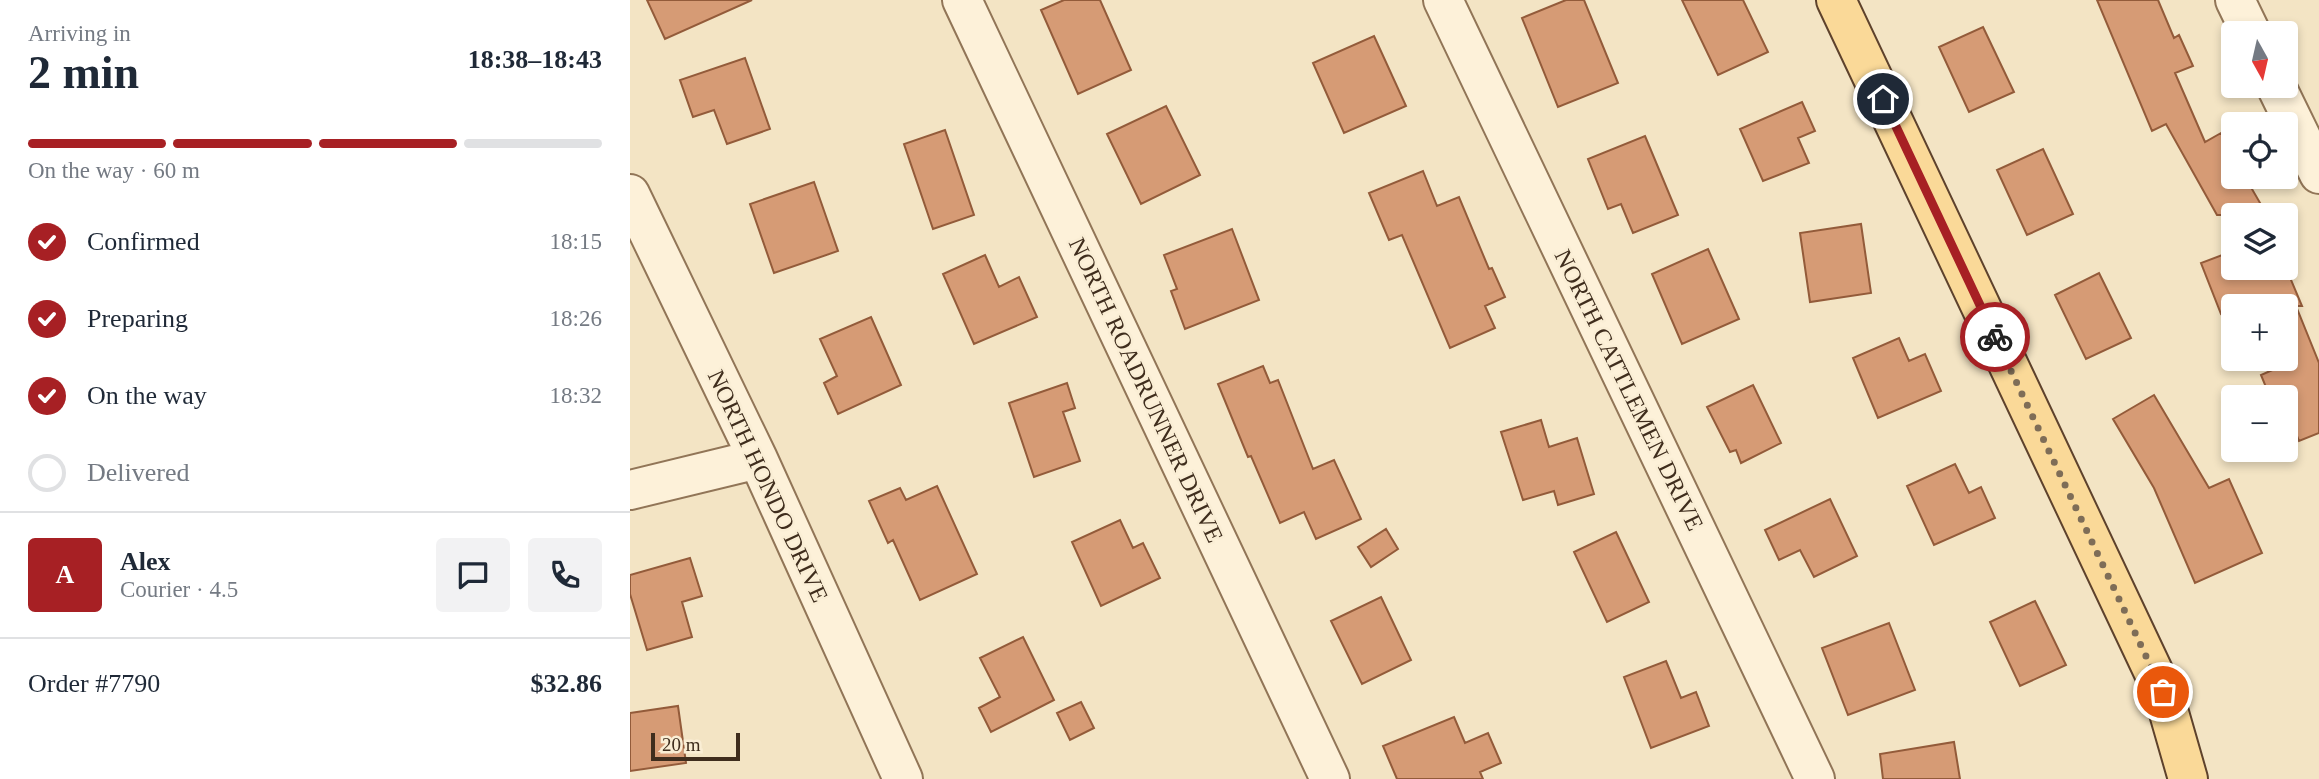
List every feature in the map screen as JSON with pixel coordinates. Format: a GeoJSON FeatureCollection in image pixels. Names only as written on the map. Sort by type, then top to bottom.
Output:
{"type":"FeatureCollection","features":[{"type":"Feature","properties":{"kind":"main road"},"geometry":{"type":"LineString","coordinates":[[1836,0],[2163,692],[2188,779]]}},
{"type":"Feature","properties":{"kind":"street","name":"NORTH ROADRUNNER DRIVE"},"geometry":{"type":"LineString","coordinates":[[962,0],[1330,779]]}},
{"type":"Feature","properties":{"kind":"street","name":"NORTH CATTLEMEN DRIVE"},"geometry":{"type":"LineString","coordinates":[[1443,0],[1815,779]]}},
{"type":"Feature","properties":{"kind":"street"},"geometry":{"type":"LineString","coordinates":[[2235,0],[2245,21]]}},
{"type":"Feature","properties":{"kind":"street"},"geometry":{"type":"LineString","coordinates":[[2282,98],[2319,174]]}},
{"type":"Feature","properties":{"kind":"street","name":"NORTH HONDO DRIVE"},"geometry":{"type":"LineString","coordinates":[[630,194],[758,459],[903,779]]}},
{"type":"Feature","properties":{"kind":"street"},"geometry":{"type":"LineString","coordinates":[[630,490],[758,459]]}},
{"type":"Feature","properties":{"kind":"building"},"geometry":{"type":"Polygon","coordinates":[[[647,0],[752,0],[665,39],[647,0]]]}},
{"type":"Feature","properties":{"kind":"building"},"geometry":{"type":"Polygon","coordinates":[[[1064,0],[1100,0],[1131,70],[1078,94],[1041,10],[1064,0]]]}},
{"type":"Feature","properties":{"kind":"building"},"geometry":{"type":"Polygon","coordinates":[[[1566,0],[1584,0],[1618,83],[1558,107],[1522,18],[1566,0]]]}},
{"type":"Feature","properties":{"kind":"building"},"geometry":{"type":"Polygon","coordinates":[[[1682,0],[1743,0],[1768,52],[1718,75],[1682,0]]]}},
{"type":"Feature","properties":{"kind":"building"},"geometry":{"type":"Polygon","coordinates":[[[2097,0],[2158,0],[2174,38],[2179,35],[2193,66],[2175,73],[2205,142],[2221,133],[2221,189],[2252,189],[2260,203],[2221,203],[2221,215],[2217,215],[2166,124],[2152,131],[2097,0]]]}},
{"type":"Feature","properties":{"kind":"building"},"geometry":{"type":"Polygon","coordinates":[[[1983,27],[2014,92],[1969,112],[1939,47],[1983,27]]]}},
{"type":"Feature","properties":{"kind":"building"},"geometry":{"type":"Polygon","coordinates":[[[1374,36],[1406,106],[1344,133],[1313,63],[1374,36]]]}},
{"type":"Feature","properties":{"kind":"building"},"geometry":{"type":"Polygon","coordinates":[[[745,58],[770,129],[727,144],[714,110],[693,117],[680,80],[745,58]]]}},
{"type":"Feature","properties":{"kind":"building"},"geometry":{"type":"Polygon","coordinates":[[[1802,102],[1815,131],[1798,138],[1809,163],[1763,181],[1740,129],[1802,102]]]}},
{"type":"Feature","properties":{"kind":"building"},"geometry":{"type":"Polygon","coordinates":[[[1166,106],[1200,175],[1141,204],[1107,134],[1166,106]]]}},
{"type":"Feature","properties":{"kind":"building"},"geometry":{"type":"Polygon","coordinates":[[[945,130],[974,215],[933,229],[904,144],[945,130]]]}},
{"type":"Feature","properties":{"kind":"building"},"geometry":{"type":"Polygon","coordinates":[[[1645,136],[1678,215],[1633,233],[1621,204],[1608,209],[1588,159],[1645,136]]]}},
{"type":"Feature","properties":{"kind":"building"},"geometry":{"type":"Polygon","coordinates":[[[2043,149],[2073,214],[2027,235],[1997,170],[2043,149]]]}},
{"type":"Feature","properties":{"kind":"building"},"geometry":{"type":"Polygon","coordinates":[[[1423,171],[1437,206],[1459,197],[1489,269],[1492,268],[1505,297],[1485,306],[1495,328],[1450,348],[1402,235],[1389,240],[1369,193],[1423,171]]]}},
{"type":"Feature","properties":{"kind":"building"},"geometry":{"type":"Polygon","coordinates":[[[814,182],[838,251],[774,273],[750,204],[814,182]]]}},
{"type":"Feature","properties":{"kind":"building"},"geometry":{"type":"Polygon","coordinates":[[[1861,224],[1871,293],[1810,302],[1800,233],[1861,224]]]}},
{"type":"Feature","properties":{"kind":"building"},"geometry":{"type":"Polygon","coordinates":[[[1232,229],[1259,300],[1185,329],[1171,291],[1177,289],[1164,255],[1232,229]]]}},
{"type":"Feature","properties":{"kind":"building"},"geometry":{"type":"Polygon","coordinates":[[[1708,249],[1739,319],[1682,344],[1652,274],[1708,249]]]}},
{"type":"Feature","properties":{"kind":"building"},"geometry":{"type":"Polygon","coordinates":[[[985,255],[999,287],[1019,277],[1037,317],[974,344],[943,274],[985,255]]]}},
{"type":"Feature","properties":{"kind":"building"},"geometry":{"type":"Polygon","coordinates":[[[2221,256],[2221,280],[2291,280],[2297,294],[2221,294],[2221,314],[2201,263],[2221,256]]]}},
{"type":"Feature","properties":{"kind":"building"},"geometry":{"type":"Polygon","coordinates":[[[2099,273],[2131,338],[2086,359],[2055,295],[2099,273]]]}},
{"type":"Feature","properties":{"kind":"building"},"geometry":{"type":"Polygon","coordinates":[[[2298,311],[2319,363],[2319,433],[2299,441],[2298,385],[2265,385],[2261,375],[2270,371],[2298,371],[2298,311]]]}},
{"type":"Feature","properties":{"kind":"building"},"geometry":{"type":"Polygon","coordinates":[[[871,317],[901,385],[838,414],[824,383],[837,376],[820,339],[871,317]]]}},
{"type":"Feature","properties":{"kind":"building"},"geometry":{"type":"Polygon","coordinates":[[[1899,338],[1909,361],[1925,354],[1941,391],[1878,418],[1853,358],[1899,338]]]}},
{"type":"Feature","properties":{"kind":"building"},"geometry":{"type":"Polygon","coordinates":[[[1263,366],[1270,383],[1278,380],[1313,469],[1334,460],[1361,519],[1316,539],[1304,512],[1280,523],[1251,456],[1248,457],[1218,384],[1263,366]]]}},
{"type":"Feature","properties":{"kind":"building"},"geometry":{"type":"Polygon","coordinates":[[[1067,383],[1075,408],[1063,412],[1080,461],[1034,477],[1009,403],[1067,383]]]}},
{"type":"Feature","properties":{"kind":"building"},"geometry":{"type":"Polygon","coordinates":[[[1753,385],[1781,443],[1741,463],[1736,450],[1730,452],[1707,407],[1753,385]]]}},
{"type":"Feature","properties":{"kind":"building"},"geometry":{"type":"Polygon","coordinates":[[[2154,395],[2209,488],[2229,479],[2262,553],[2195,583],[2154,488],[2113,419],[2154,395]]]}},
{"type":"Feature","properties":{"kind":"building"},"geometry":{"type":"Polygon","coordinates":[[[1541,420],[1549,447],[1577,438],[1594,494],[1558,505],[1554,491],[1523,500],[1501,432],[1541,420]]]}},
{"type":"Feature","properties":{"kind":"building"},"geometry":{"type":"Polygon","coordinates":[[[1955,464],[1969,493],[1981,487],[1995,518],[1934,545],[1907,486],[1955,464]]]}},
{"type":"Feature","properties":{"kind":"building"},"geometry":{"type":"Polygon","coordinates":[[[937,486],[977,574],[920,600],[893,540],[888,543],[869,501],[900,488],[906,500],[937,486]]]}},
{"type":"Feature","properties":{"kind":"building"},"geometry":{"type":"Polygon","coordinates":[[[1830,499],[1857,556],[1814,577],[1800,550],[1779,560],[1765,530],[1830,499]]]}},
{"type":"Feature","properties":{"kind":"building"},"geometry":{"type":"Polygon","coordinates":[[[1120,520],[1133,548],[1143,543],[1160,578],[1101,606],[1072,542],[1120,520]]]}},
{"type":"Feature","properties":{"kind":"building"},"geometry":{"type":"Polygon","coordinates":[[[1386,529],[1398,549],[1371,567],[1358,547],[1386,529]]]}},
{"type":"Feature","properties":{"kind":"building"},"geometry":{"type":"Polygon","coordinates":[[[1616,532],[1649,602],[1607,622],[1574,552],[1616,532]]]}},
{"type":"Feature","properties":{"kind":"building"},"geometry":{"type":"Polygon","coordinates":[[[690,558],[702,596],[682,602],[692,637],[647,650],[630,594],[630,575],[690,558]]]}},
{"type":"Feature","properties":{"kind":"building"},"geometry":{"type":"Polygon","coordinates":[[[1381,597],[1411,660],[1362,684],[1331,621],[1381,597]]]}},
{"type":"Feature","properties":{"kind":"building"},"geometry":{"type":"Polygon","coordinates":[[[2035,601],[2066,665],[2020,686],[1990,622],[2035,601]]]}},
{"type":"Feature","properties":{"kind":"building"},"geometry":{"type":"Polygon","coordinates":[[[1889,623],[1915,690],[1848,715],[1822,648],[1889,623]]]}},
{"type":"Feature","properties":{"kind":"building"},"geometry":{"type":"Polygon","coordinates":[[[1023,637],[1054,700],[991,732],[979,708],[1000,697],[980,658],[1023,637]]]}},
{"type":"Feature","properties":{"kind":"building"},"geometry":{"type":"Polygon","coordinates":[[[1666,661],[1681,698],[1696,692],[1709,726],[1651,748],[1624,677],[1666,661]]]}},
{"type":"Feature","properties":{"kind":"building"},"geometry":{"type":"Polygon","coordinates":[[[1081,702],[1094,728],[1070,740],[1057,713],[1081,702]]]}},
{"type":"Feature","properties":{"kind":"building"},"geometry":{"type":"Polygon","coordinates":[[[678,706],[686,763],[630,771],[630,713],[678,706]]]}},
{"type":"Feature","properties":{"kind":"building"},"geometry":{"type":"Polygon","coordinates":[[[1454,717],[1465,743],[1488,733],[1501,763],[1480,772],[1483,779],[1397,779],[1383,746],[1454,717]]]}},
{"type":"Feature","properties":{"kind":"building"},"geometry":{"type":"Polygon","coordinates":[[[1954,742],[1960,779],[1883,779],[1880,754],[1954,742]]]}},
{"type":"Feature","properties":{"kind":"way so far"},"geometry":{"type":"LineString","coordinates":[[1995,337],[2163,692]]}},
{"type":"Feature","properties":{"kind":"route"},"geometry":{"type":"LineString","coordinates":[[1883,99],[1995,337]]}}]}
